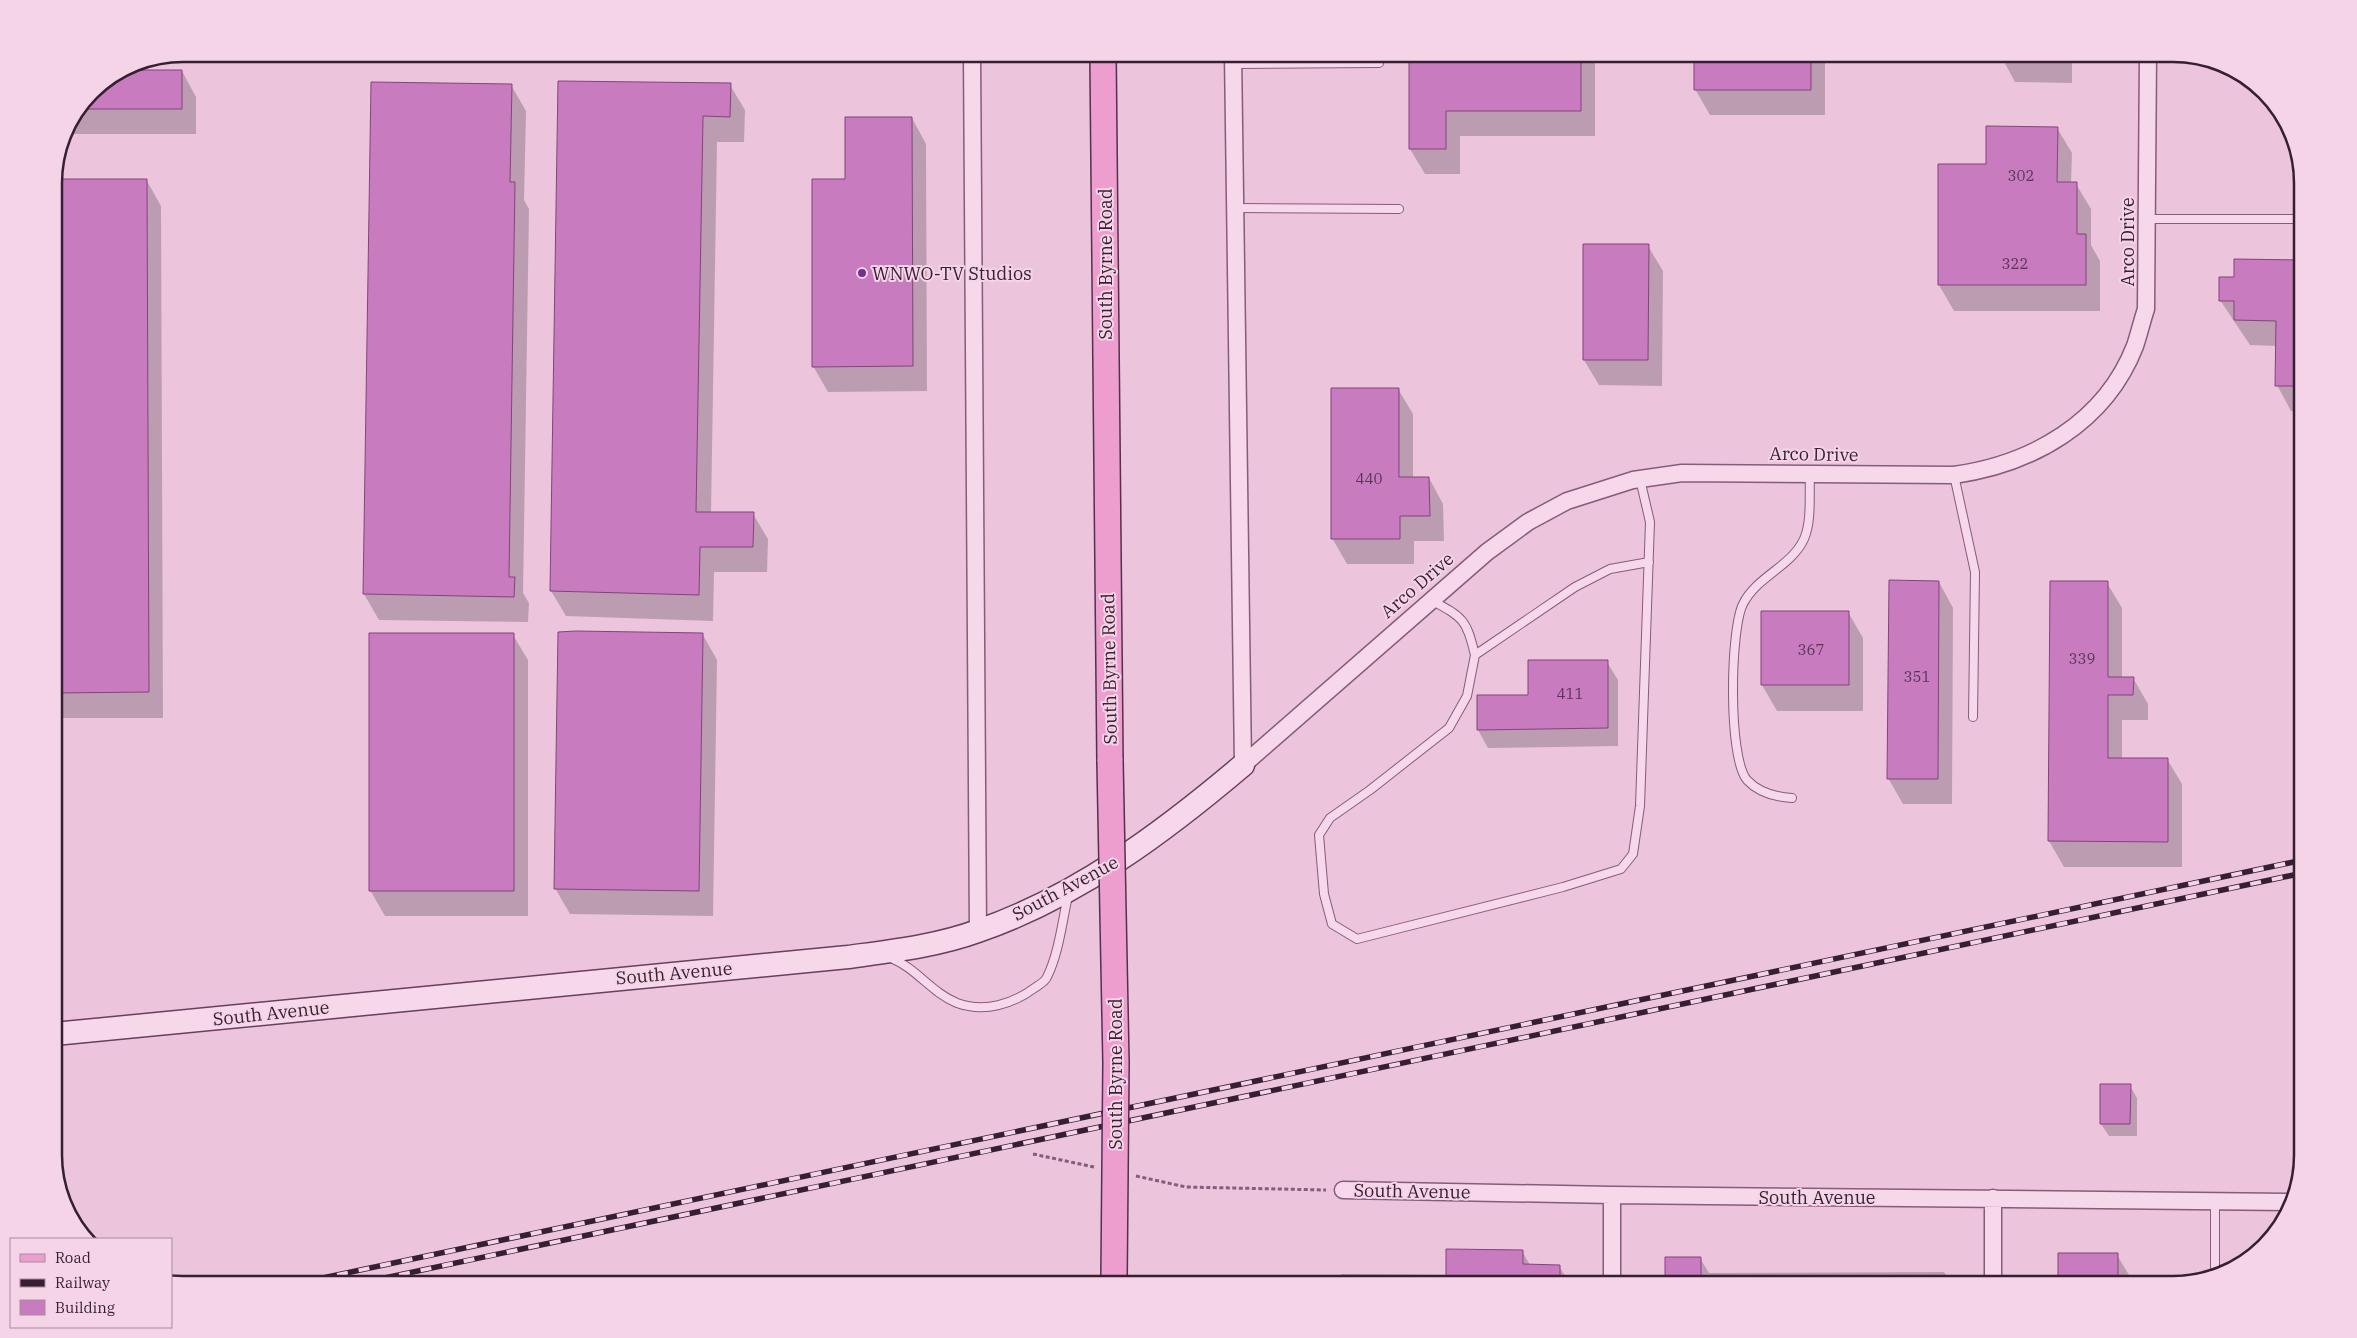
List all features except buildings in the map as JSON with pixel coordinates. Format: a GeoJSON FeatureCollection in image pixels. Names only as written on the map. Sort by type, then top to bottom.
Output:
{"type":"FeatureCollection","features":[{"type":"Feature","properties":{"kind":"main road","name":"South Byrne Road"},"geometry":{"type":"LineString","coordinates":[[1103,63],[1110,761],[1116,1063],[1114,1276]]}},
{"type":"Feature","properties":{"kind":"street"},"geometry":{"type":"LineString","coordinates":[[1233,62],[1244,765]]}},
{"type":"Feature","properties":{"kind":"street","name":"Arco Drive"},"geometry":{"type":"LineString","coordinates":[[1244,765],[1487,552],[1528,522],[1567,501],[1640,478],[1682,473],[1954,475],[1984,471],[2013,462],[2043,449],[2075,428],[2090,415],[2109,392],[2134,347],[2146,309],[2148,62]]}},
{"type":"Feature","properties":{"kind":"street"},"geometry":{"type":"LineString","coordinates":[[972,63],[978,931]]}},
{"type":"Feature","properties":{"kind":"street","name":"South Avenue"},"geometry":{"type":"LineString","coordinates":[[63,1033],[879,953],[911,948],[978,931],[1042,904],[1149,840],[1244,765]]}},
{"type":"Feature","properties":{"kind":"street","name":"South Avenue"},"geometry":{"type":"LineString","coordinates":[[1343,1190],[1612,1195],[2285,1202]]}},
{"type":"Feature","properties":{"kind":"street"},"geometry":{"type":"LineString","coordinates":[[1612,1195],[1612,1276]]}},
{"type":"Feature","properties":{"kind":"street"},"geometry":{"type":"LineString","coordinates":[[1994,1198],[1994,1276]]}},
{"type":"Feature","properties":{"kind":"lane"},"geometry":{"type":"LineString","coordinates":[[1333,62],[1379,64]]}},
{"type":"Feature","properties":{"kind":"lane"},"geometry":{"type":"LineString","coordinates":[[1235,208],[1399,209]]}},
{"type":"Feature","properties":{"kind":"lane"},"geometry":{"type":"LineString","coordinates":[[2148,219],[2294,219]]}},
{"type":"Feature","properties":{"kind":"lane"},"geometry":{"type":"LineString","coordinates":[[1792,798],[1776,797],[1763,790],[1747,780],[1739,765],[1736,745],[1733,681],[1738,618],[1749,594],[1798,550],[1805,536],[1810,474]]}},
{"type":"Feature","properties":{"kind":"lane"},"geometry":{"type":"LineString","coordinates":[[1954,475],[1975,572],[1973,717]]}},
{"type":"Feature","properties":{"kind":"lane"},"geometry":{"type":"LineString","coordinates":[[1431,600],[1460,616],[1468,628],[1475,655],[1467,696],[1449,728],[1370,790],[1330,818],[1319,835],[1324,894],[1332,924],[1357,939],[1563,887],[1621,869],[1633,854],[1640,806],[1650,522],[1640,478]]}},
{"type":"Feature","properties":{"kind":"lane"},"geometry":{"type":"LineString","coordinates":[[1475,655],[1575,587],[1610,569],[1649,562]]}},
{"type":"Feature","properties":{"kind":"lane"},"geometry":{"type":"LineString","coordinates":[[879,953],[900,962],[936,990],[958,1003],[985,1007],[1004,1005],[1029,992],[1046,980],[1052,965],[1069,889]]}},
{"type":"Feature","properties":{"kind":"lane"},"geometry":{"type":"LineString","coordinates":[[2215,1201],[2215,1268]]}},
{"type":"Feature","properties":{"kind":"path"},"geometry":{"type":"LineString","coordinates":[[1033,1154],[1100,1168]]}},
{"type":"Feature","properties":{"kind":"path"},"geometry":{"type":"LineString","coordinates":[[1129,1175],[1186,1187],[1343,1190]]}},
{"type":"Feature","properties":{"kind":"railway"},"geometry":{"type":"LineString","coordinates":[[332,1276],[2294,862]]}},
{"type":"Feature","properties":{"kind":"railway"},"geometry":{"type":"LineString","coordinates":[[394,1276],[2294,875]]}},
{"type":"Feature","properties":{"kind":"place","name":"WNWO-TV Studios"},"geometry":{"type":"Point","coordinates":[862,273]}}]}
